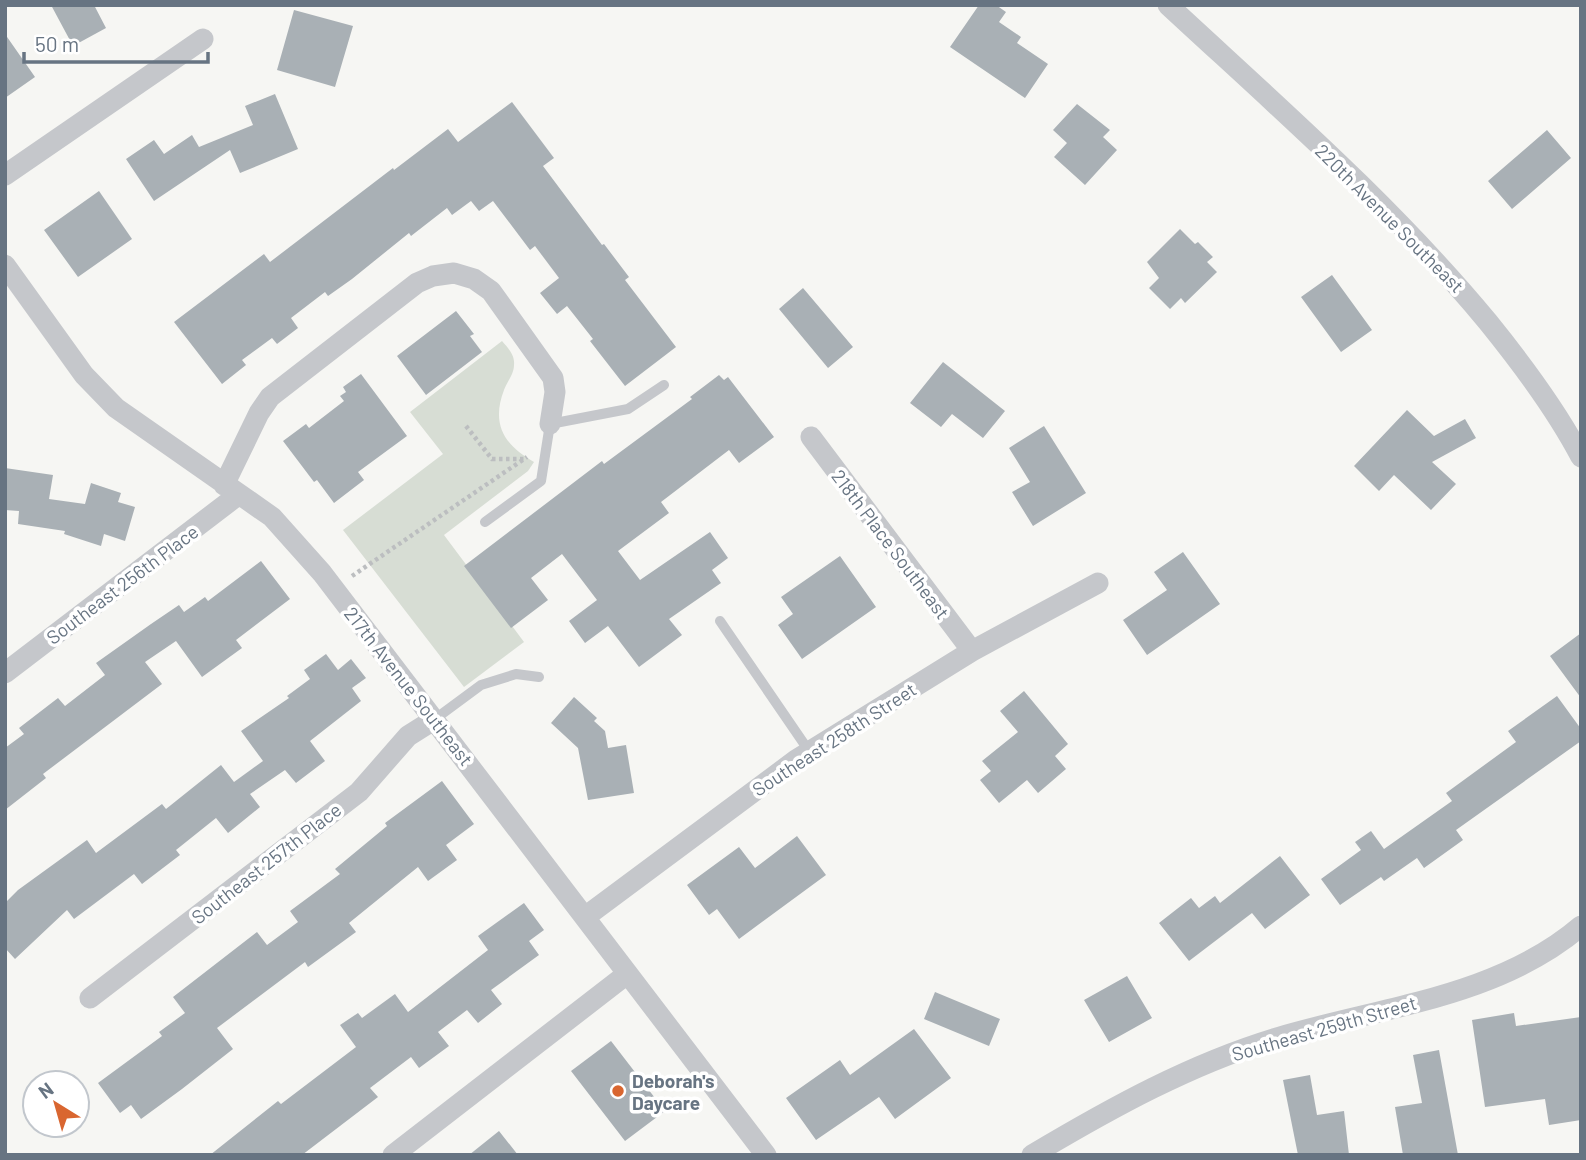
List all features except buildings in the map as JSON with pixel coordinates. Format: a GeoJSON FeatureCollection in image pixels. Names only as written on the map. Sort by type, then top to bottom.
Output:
{"type":"FeatureCollection","features":[{"type":"Feature","properties":{"kind":"street","name":"220th Avenue Southeast"},"geometry":{"type":"LineString","coordinates":[[1168,5],[1357,181],[1446,271],[1525,370],[1581,457]]}},
{"type":"Feature","properties":{"kind":"street"},"geometry":{"type":"LineString","coordinates":[[5,174],[203,39]]}},
{"type":"Feature","properties":{"kind":"street","name":"217th Avenue Southeast"},"geometry":{"type":"LineString","coordinates":[[5,265],[84,374],[116,408],[272,517],[334,588],[766,1155]]}},
{"type":"Feature","properties":{"kind":"street","name":"Southeast 256th Place"},"geometry":{"type":"LineString","coordinates":[[5,673],[231,490],[259,414],[270,397],[417,283],[433,276],[454,273],[474,279],[491,291],[553,378],[555,392],[550,424]]}},
{"type":"Feature","properties":{"kind":"street","name":"218th Place Southeast"},"geometry":{"type":"LineString","coordinates":[[811,437],[972,651]]}},
{"type":"Feature","properties":{"kind":"street","name":"Southeast 258th Street"},"geometry":{"type":"LineString","coordinates":[[585,917],[809,751],[972,651],[1098,583]]}},
{"type":"Feature","properties":{"kind":"street","name":"Southeast 257th Place"},"geometry":{"type":"LineString","coordinates":[[90,999],[359,792],[408,736],[435,719]]}},
{"type":"Feature","properties":{"kind":"street","name":"Southeast 259th Street"},"geometry":{"type":"LineString","coordinates":[[1032,1155],[1147,1090],[1186,1072],[1281,1037],[1474,986],[1560,944],[1581,926]]}},
{"type":"Feature","properties":{"kind":"street"},"geometry":{"type":"LineString","coordinates":[[393,1155],[627,974]]}},
{"type":"Feature","properties":{"kind":"lane"},"geometry":{"type":"LineString","coordinates":[[485,522],[541,481],[550,424],[628,409],[664,385]]}},
{"type":"Feature","properties":{"kind":"lane"},"geometry":{"type":"LineString","coordinates":[[720,621],[809,751]]}},
{"type":"Feature","properties":{"kind":"lane"},"geometry":{"type":"LineString","coordinates":[[435,719],[481,685],[516,674],[539,677]]}},
{"type":"Feature","properties":{"kind":"path"},"geometry":{"type":"LineString","coordinates":[[334,588],[526,459],[535,451],[550,424]]}},
{"type":"Feature","properties":{"kind":"path"},"geometry":{"type":"LineString","coordinates":[[466,426],[492,459],[526,459]]}},
{"type":"Feature","properties":{"kind":"shaded area"},"geometry":{"type":"Polygon","coordinates":[[[502,341],[512,355],[514,365],[500,402],[500,423],[508,441],[534,462],[528,471],[444,535],[524,642],[464,687],[343,530],[443,454],[410,412],[502,341]]]}},
{"type":"Feature","properties":{"kind":"place","name":"Deborah's Daycare"},"geometry":{"type":"Point","coordinates":[618,1091]}}]}
